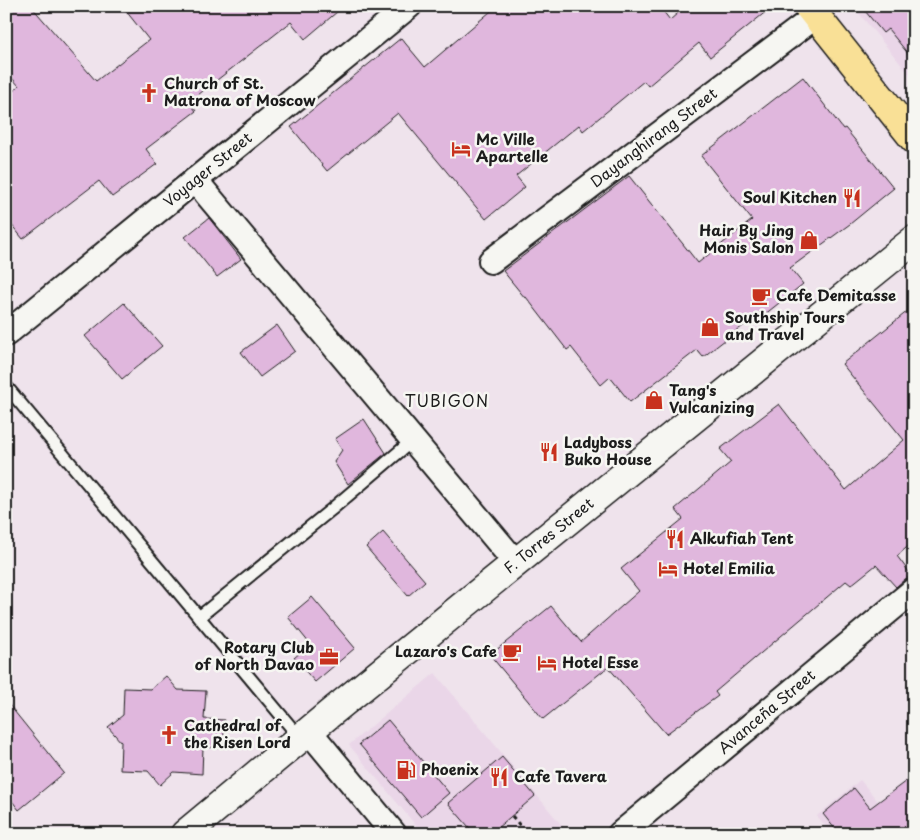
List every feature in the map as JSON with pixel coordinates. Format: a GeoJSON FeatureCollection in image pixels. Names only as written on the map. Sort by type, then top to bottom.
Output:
{"type":"FeatureCollection","features":[{"type":"Feature","properties":{"kind":"main road"},"geometry":{"type":"LineString","coordinates":[[812,11],[914,139]]}},
{"type":"Feature","properties":{"kind":"main road","name":"F. Torres Street"},"geometry":{"type":"LineString","coordinates":[[185,834],[305,734],[914,240]]}},
{"type":"Feature","properties":{"kind":"street","name":"Voyager Street"},"geometry":{"type":"LineString","coordinates":[[6,334],[409,6]]}},
{"type":"Feature","properties":{"kind":"street","name":"Dayanghirang Street"},"geometry":{"type":"LineString","coordinates":[[491,260],[812,11]]}},
{"type":"Feature","properties":{"kind":"street"},"geometry":{"type":"LineString","coordinates":[[195,180],[516,563]]}},
{"type":"Feature","properties":{"kind":"street","name":"Avanceña Street"},"geometry":{"type":"LineString","coordinates":[[620,834],[914,590]]}},
{"type":"Feature","properties":{"kind":"street"},"geometry":{"type":"LineString","coordinates":[[305,734],[394,834]]}},
{"type":"Feature","properties":{"kind":"lane"},"geometry":{"type":"LineString","coordinates":[[6,386],[199,617],[305,734]]}},
{"type":"Feature","properties":{"kind":"lane"},"geometry":{"type":"LineString","coordinates":[[199,617],[332,509],[413,440]]}},
{"type":"Feature","properties":{"kind":"path"},"geometry":{"type":"LineString","coordinates":[[512,816],[527,834]]}},
{"type":"Feature","properties":{"kind":"shaded area"},"geometry":{"type":"Polygon","coordinates":[[[853,6],[914,6],[914,80],[853,6]]]}},
{"type":"Feature","properties":{"kind":"shaded area"},"geometry":{"type":"Polygon","coordinates":[[[435,673],[569,834],[423,834],[349,745],[435,673]]]}},
{"type":"Feature","properties":{"kind":"shaded area"},"geometry":{"type":"Polygon","coordinates":[[[860,780],[905,834],[832,834],[817,816],[860,780]]]}},
{"type":"Feature","properties":{"kind":"building"},"geometry":{"type":"Polygon","coordinates":[[[6,6],[31,6],[96,81],[149,40],[122,6],[344,6],[305,39],[291,22],[189,102],[196,111],[146,149],[157,164],[112,197],[99,181],[23,239],[6,218],[6,97],[19,86],[6,71],[6,6]]]}},
{"type":"Feature","properties":{"kind":"building"},"geometry":{"type":"Polygon","coordinates":[[[497,6],[659,6],[670,20],[686,6],[773,6],[710,57],[699,43],[648,86],[644,81],[583,131],[579,125],[516,176],[525,187],[486,219],[398,113],[327,171],[291,127],[401,38],[425,67],[497,6]]]}},
{"type":"Feature","properties":{"kind":"building"},"geometry":{"type":"Polygon","coordinates":[[[861,6],[914,6],[914,61],[888,29],[883,33],[861,6]]]}},
{"type":"Feature","properties":{"kind":"building"},"geometry":{"type":"Polygon","coordinates":[[[803,77],[843,129],[845,128],[894,188],[850,224],[790,268],[803,284],[764,315],[761,312],[703,357],[697,350],[630,402],[610,377],[601,385],[571,347],[567,350],[526,297],[503,271],[629,176],[698,263],[752,220],[701,156],[803,77]]]}},
{"type":"Feature","properties":{"kind":"building"},"geometry":{"type":"Polygon","coordinates":[[[209,218],[241,259],[217,277],[185,237],[209,218]]]}},
{"type":"Feature","properties":{"kind":"building"},"geometry":{"type":"Polygon","coordinates":[[[124,303],[162,346],[122,379],[85,336],[124,303]]]}},
{"type":"Feature","properties":{"kind":"building"},"geometry":{"type":"Polygon","coordinates":[[[914,306],[914,541],[897,556],[912,576],[896,587],[876,565],[851,585],[846,581],[715,692],[718,696],[666,734],[608,667],[543,719],[490,655],[551,606],[581,642],[639,591],[621,569],[683,519],[675,509],[731,462],[720,449],[779,404],[846,490],[904,440],[842,364],[914,306]]]}},
{"type":"Feature","properties":{"kind":"building"},"geometry":{"type":"Polygon","coordinates":[[[277,325],[295,351],[260,377],[241,352],[277,325]]]}},
{"type":"Feature","properties":{"kind":"building"},"geometry":{"type":"Polygon","coordinates":[[[364,419],[386,453],[348,484],[334,462],[342,450],[335,439],[364,419]]]}},
{"type":"Feature","properties":{"kind":"building"},"geometry":{"type":"Polygon","coordinates":[[[383,532],[425,581],[408,596],[366,547],[383,532]]]}},
{"type":"Feature","properties":{"kind":"building"},"geometry":{"type":"Polygon","coordinates":[[[312,597],[355,648],[315,682],[294,658],[310,644],[288,617],[312,597]]]}},
{"type":"Feature","properties":{"kind":"building","name":"Cathedral of the Risen Lord"},"geometry":{"type":"Polygon","coordinates":[[[166,676],[178,690],[206,691],[204,719],[225,720],[223,748],[203,747],[202,774],[174,772],[160,785],[148,771],[120,770],[121,742],[108,727],[123,715],[124,688],[151,689],[166,676]]]}},
{"type":"Feature","properties":{"kind":"building"},"geometry":{"type":"Polygon","coordinates":[[[6,701],[64,773],[19,810],[6,793],[6,701]]]}},
{"type":"Feature","properties":{"kind":"building","name":"Phoenix"},"geometry":{"type":"Polygon","coordinates":[[[388,720],[449,793],[421,817],[359,744],[388,720]]]}},
{"type":"Feature","properties":{"kind":"building","name":"Cafe Tavera"},"geometry":{"type":"Polygon","coordinates":[[[502,757],[535,796],[490,834],[475,834],[448,803],[502,757]]]}},
{"type":"Feature","properties":{"kind":"building"},"geometry":{"type":"Polygon","coordinates":[[[914,775],[914,834],[839,834],[823,814],[854,788],[870,808],[914,775]]]}},
{"type":"Feature","properties":{"kind":"place","name":"Church of St. Matrona of Moscow"},"geometry":{"type":"Point","coordinates":[149,93]}},
{"type":"Feature","properties":{"kind":"place","name":"Mc Ville Apartelle"},"geometry":{"type":"Point","coordinates":[461,149]}},
{"type":"Feature","properties":{"kind":"place","name":"Soul Kitchen"},"geometry":{"type":"Point","coordinates":[852,198]}},
{"type":"Feature","properties":{"kind":"place","name":"Hair By Jing Monis Salon"},"geometry":{"type":"Point","coordinates":[809,240]}},
{"type":"Feature","properties":{"kind":"place","name":"Cafe Demitasse"},"geometry":{"type":"Point","coordinates":[761,296]}},
{"type":"Feature","properties":{"kind":"place","name":"Southship Tours and Travel"},"geometry":{"type":"Point","coordinates":[710,327]}},
{"type":"Feature","properties":{"kind":"place","name":"Tang's Vulcanizing"},"geometry":{"type":"Point","coordinates":[654,400]}},
{"type":"Feature","properties":{"kind":"place","name":"Ladyboss Buko House"},"geometry":{"type":"Point","coordinates":[549,452]}},
{"type":"Feature","properties":{"kind":"place","name":"Alkufiah Tent"},"geometry":{"type":"Point","coordinates":[675,539]}},
{"type":"Feature","properties":{"kind":"place","name":"Hotel Emilia"},"geometry":{"type":"Point","coordinates":[668,569]}},
{"type":"Feature","properties":{"kind":"place","name":"Lazaro's Cafe"},"geometry":{"type":"Point","coordinates":[512,652]}},
{"type":"Feature","properties":{"kind":"place","name":"Rotary Club of North Davao"},"geometry":{"type":"Point","coordinates":[329,657]}},
{"type":"Feature","properties":{"kind":"place","name":"Hotel Esse"},"geometry":{"type":"Point","coordinates":[547,663]}},
{"type":"Feature","properties":{"kind":"place","name":"Cathedral of the Risen Lord"},"geometry":{"type":"Point","coordinates":[169,735]}},
{"type":"Feature","properties":{"kind":"place","name":"Phoenix"},"geometry":{"type":"Point","coordinates":[406,770]}},
{"type":"Feature","properties":{"kind":"place","name":"Cafe Tavera"},"geometry":{"type":"Point","coordinates":[499,777]}},
{"type":"Feature","properties":{"kind":"district","name":"TUBIGON"},"geometry":{"type":"Point","coordinates":[447,401]}}]}
